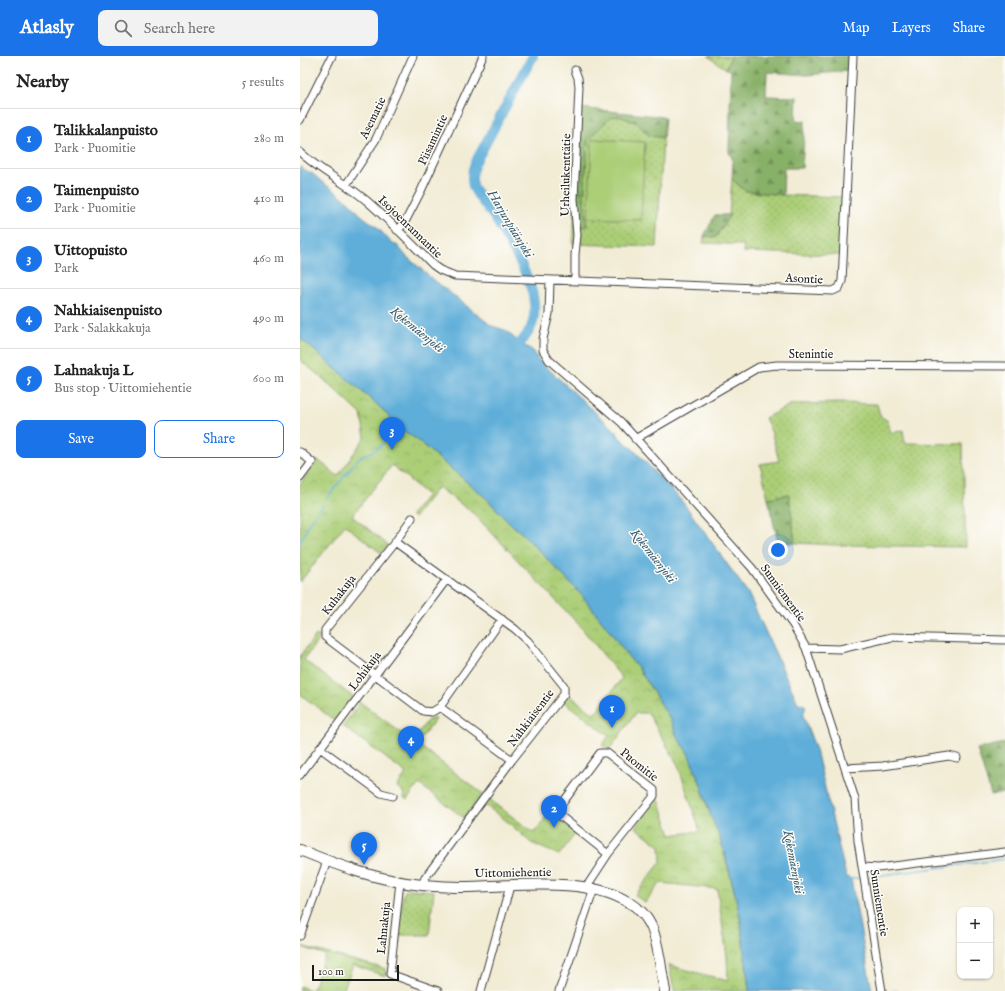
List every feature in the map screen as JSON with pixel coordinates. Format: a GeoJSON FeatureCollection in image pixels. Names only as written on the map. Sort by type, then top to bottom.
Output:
{"type":"FeatureCollection","features":[{"type":"Feature","properties":{"kind":"street"},"geometry":{"type":"LineString","coordinates":[[300,120],[332,56]]}},
{"type":"Feature","properties":{"kind":"street","name":"Asematie"},"geometry":{"type":"LineString","coordinates":[[346,185],[376,139],[413,56]]}},
{"type":"Feature","properties":{"kind":"street","name":"Piisamintie"},"geometry":{"type":"LineString","coordinates":[[397,230],[404,224],[418,197],[483,56]]}},
{"type":"Feature","properties":{"kind":"street","name":"Asontie"},"geometry":{"type":"LineString","coordinates":[[534,279],[828,291],[837,290],[842,281],[853,56]]}},
{"type":"Feature","properties":{"kind":"street","name":"Urheilukenttätie"},"geometry":{"type":"LineString","coordinates":[[575,70],[579,87],[574,199],[577,235],[575,281]]}},
{"type":"Feature","properties":{"kind":"street","name":"Isojoenrannantie"},"geometry":{"type":"LineString","coordinates":[[300,152],[321,169],[366,200],[433,264],[447,274],[464,277],[534,279]]}},
{"type":"Feature","properties":{"kind":"street","name":"Sunniementie"},"geometry":{"type":"LineString","coordinates":[[550,280],[549,314],[543,339],[543,350],[550,360],[621,422],[752,568],[793,625],[806,648],[855,799],[858,841],[882,991]]}},
{"type":"Feature","properties":{"kind":"street","name":"Stenintie"},"geometry":{"type":"LineString","coordinates":[[636,439],[759,367],[1005,366]]}},
{"type":"Feature","properties":{"kind":"street"},"geometry":{"type":"LineString","coordinates":[[300,452],[312,462],[300,478]]}},
{"type":"Feature","properties":{"kind":"street","name":"Kuhakuja"},"geometry":{"type":"LineString","coordinates":[[376,675],[325,637],[326,630],[396,542],[412,518]]}},
{"type":"Feature","properties":{"kind":"street","name":"Nahkiaisentie"},"geometry":{"type":"LineString","coordinates":[[396,542],[515,628],[528,641],[564,686],[564,694],[512,760],[425,878],[422,885]]}},
{"type":"Feature","properties":{"kind":"street","name":"Lohikuja"},"geometry":{"type":"LineString","coordinates":[[300,775],[376,675],[446,579]]}},
{"type":"Feature","properties":{"kind":"street"},"geometry":{"type":"LineString","coordinates":[[376,675],[423,711],[432,712],[440,707],[502,619]]}},
{"type":"Feature","properties":{"kind":"street"},"geometry":{"type":"LineString","coordinates":[[806,648],[840,649],[892,637],[1005,640]]}},
{"type":"Feature","properties":{"kind":"street"},"geometry":{"type":"LineString","coordinates":[[440,707],[512,760]]}},
{"type":"Feature","properties":{"kind":"street"},"geometry":{"type":"LineString","coordinates":[[320,748],[381,793],[393,796]]}},
{"type":"Feature","properties":{"kind":"street","name":"Puomitie"},"geometry":{"type":"LineString","coordinates":[[559,991],[590,888],[588,883],[608,854],[654,796],[654,790],[607,753],[600,753],[558,809],[558,814],[608,854]]}},
{"type":"Feature","properties":{"kind":"street"},"geometry":{"type":"LineString","coordinates":[[845,768],[883,766],[949,756],[957,758]]}},
{"type":"Feature","properties":{"kind":"street","name":"Uittomiehentie"},"geometry":{"type":"LineString","coordinates":[[300,850],[327,861],[367,874],[400,882],[460,887],[557,885],[590,888],[620,897],[638,908],[651,925],[656,942],[665,991]]}},
{"type":"Feature","properties":{"kind":"street"},"geometry":{"type":"LineString","coordinates":[[862,867],[878,868],[1005,852]]}},
{"type":"Feature","properties":{"kind":"street"},"geometry":{"type":"LineString","coordinates":[[300,936],[327,861]]}},
{"type":"Feature","properties":{"kind":"street","name":"Lahnakuja"},"geometry":{"type":"LineString","coordinates":[[400,882],[390,974],[438,991]]}},
{"type":"Feature","properties":{"kind":"street"},"geometry":{"type":"LineString","coordinates":[[481,991],[510,886]]}},
{"type":"Feature","properties":{"kind":"green space"},"geometry":{"type":"Polygon","coordinates":[[[708,56],[731,56],[726,69],[708,56]]]}},
{"type":"Feature","properties":{"kind":"green space"},"geometry":{"type":"Polygon","coordinates":[[[731,56],[850,56],[850,71],[807,75],[767,72],[766,96],[797,97],[796,120],[805,121],[802,168],[784,168],[783,195],[745,191],[732,179],[733,160],[729,152],[731,70],[726,69],[731,56]]]}},
{"type":"Feature","properties":{"kind":"green space"},"geometry":{"type":"Polygon","coordinates":[[[580,108],[665,117],[663,138],[648,135],[637,123],[619,116],[611,117],[588,140],[584,199],[587,227],[574,226],[580,108]]]}},
{"type":"Feature","properties":{"kind":"green space"},"geometry":{"type":"Polygon","coordinates":[[[611,116],[619,116],[637,123],[648,135],[663,138],[657,247],[573,244],[574,226],[587,226],[584,199],[588,140],[611,116]]]}},
{"type":"Feature","properties":{"kind":"green space"},"geometry":{"type":"Polygon","coordinates":[[[592,139],[645,142],[641,220],[588,218],[592,139]]]}},
{"type":"Feature","properties":{"kind":"green space"},"geometry":{"type":"Polygon","coordinates":[[[732,179],[745,191],[783,195],[844,197],[841,255],[743,252],[744,245],[703,243],[704,236],[716,237],[729,215],[732,179]]]}},
{"type":"Feature","properties":{"kind":"green space"},"geometry":{"type":"Polygon","coordinates":[[[715,215],[730,215],[716,237],[704,236],[715,215]]]}},
{"type":"Feature","properties":{"kind":"green space"},"geometry":{"type":"Polygon","coordinates":[[[300,338],[382,409],[394,422],[395,428],[404,431],[416,439],[486,498],[513,526],[523,534],[579,592],[637,666],[671,721],[677,736],[688,753],[720,838],[740,917],[749,991],[674,991],[669,965],[728,981],[727,956],[717,889],[660,883],[645,903],[635,895],[661,862],[660,846],[635,827],[658,797],[671,835],[700,831],[678,765],[648,713],[636,713],[609,750],[602,745],[609,736],[563,701],[568,694],[594,714],[622,678],[580,626],[474,514],[438,487],[414,518],[411,515],[427,495],[392,465],[352,516],[388,545],[381,553],[345,525],[300,582],[300,484],[318,460],[338,476],[365,437],[361,414],[300,360],[300,338]]]}},
{"type":"Feature","properties":{"kind":"green space"},"geometry":{"type":"Polygon","coordinates":[[[792,404],[877,404],[880,416],[888,421],[891,433],[903,430],[905,443],[963,444],[966,547],[795,543],[789,495],[768,498],[760,464],[779,461],[771,431],[765,418],[792,404]]]}},
{"type":"Feature","properties":{"kind":"green space"},"geometry":{"type":"Polygon","coordinates":[[[789,494],[795,543],[778,543],[768,498],[789,494]]]}},
{"type":"Feature","properties":{"kind":"green space"},"geometry":{"type":"Polygon","coordinates":[[[316,635],[320,637],[304,660],[353,697],[335,721],[300,694],[300,656],[316,635]]]}},
{"type":"Feature","properties":{"kind":"green space"},"geometry":{"type":"Polygon","coordinates":[[[360,702],[412,741],[428,720],[436,718],[417,744],[483,794],[464,818],[419,784],[407,800],[404,798],[404,794],[397,787],[406,773],[343,726],[360,702]]]}},
{"type":"Feature","properties":{"kind":"green space"},"geometry":{"type":"Polygon","coordinates":[[[1005,743],[1005,793],[991,795],[977,749],[1005,743]]]}},
{"type":"Feature","properties":{"kind":"green space"},"geometry":{"type":"Polygon","coordinates":[[[489,799],[534,833],[550,812],[576,833],[559,855],[531,843],[508,822],[485,805],[489,799]]]}},
{"type":"Feature","properties":{"kind":"green space"},"geometry":{"type":"Polygon","coordinates":[[[406,890],[434,891],[429,935],[398,935],[403,895],[406,890]]]}},
{"type":"Feature","properties":{"kind":"green space"},"geometry":{"type":"Polygon","coordinates":[[[300,946],[386,969],[385,976],[353,965],[343,991],[312,991],[325,955],[300,946]]]}},
{"type":"Feature","properties":{"kind":"green space"},"geometry":{"type":"Polygon","coordinates":[[[300,986],[312,991],[300,991],[300,986]]]}},
{"type":"Feature","properties":{"kind":"water","name":"Kokemäenjoki"},"geometry":{"type":"Polygon","coordinates":[[[300,166],[304,170],[312,173],[349,202],[361,215],[377,227],[390,241],[398,246],[406,256],[488,323],[492,326],[505,330],[520,343],[532,350],[545,366],[616,431],[620,438],[632,448],[672,490],[685,505],[748,593],[798,703],[804,704],[806,707],[803,715],[816,750],[846,876],[851,879],[872,991],[749,991],[740,917],[720,838],[688,753],[677,736],[671,721],[637,666],[579,592],[523,534],[513,526],[486,498],[416,439],[404,431],[397,430],[394,422],[382,409],[300,338],[300,166]]]}},
{"type":"Feature","properties":{"kind":"waterway","name":"Harjunpäänjoki"},"geometry":{"type":"LineString","coordinates":[[509,349],[521,342],[532,325],[534,299],[519,260],[496,220],[473,186],[472,174],[475,163],[533,56]]}},
{"type":"Feature","properties":{"kind":"waterway"},"geometry":{"type":"LineString","coordinates":[[393,432],[397,427]]}},
{"type":"Feature","properties":{"kind":"waterway"},"geometry":{"type":"LineString","coordinates":[[327,498],[358,459],[379,447],[391,435]]}},
{"type":"Feature","properties":{"kind":"waterway"},"geometry":{"type":"LineString","coordinates":[[300,544],[309,523],[323,505]]}},
{"type":"Feature","properties":{"kind":"waterway"},"geometry":{"type":"LineString","coordinates":[[867,877],[1005,859]]}},
{"type":"Feature","properties":{"kind":"waterway"},"geometry":{"type":"LineString","coordinates":[[850,879],[860,878]]}},
{"type":"Feature","properties":{"kind":"place","name":"Uittopuisto"},"geometry":{"type":"Point","coordinates":[392,450]}},
{"type":"Feature","properties":{"kind":"place","name":"Talikkalanpuisto"},"geometry":{"type":"Point","coordinates":[612,728]}},
{"type":"Feature","properties":{"kind":"place","name":"Nahkiaisenpuisto"},"geometry":{"type":"Point","coordinates":[411,759]}},
{"type":"Feature","properties":{"kind":"place","name":"Taimenpuisto"},"geometry":{"type":"Point","coordinates":[554,828]}},
{"type":"Feature","properties":{"kind":"place","name":"Lahnakuja L"},"geometry":{"type":"Point","coordinates":[364,865]}}]}
